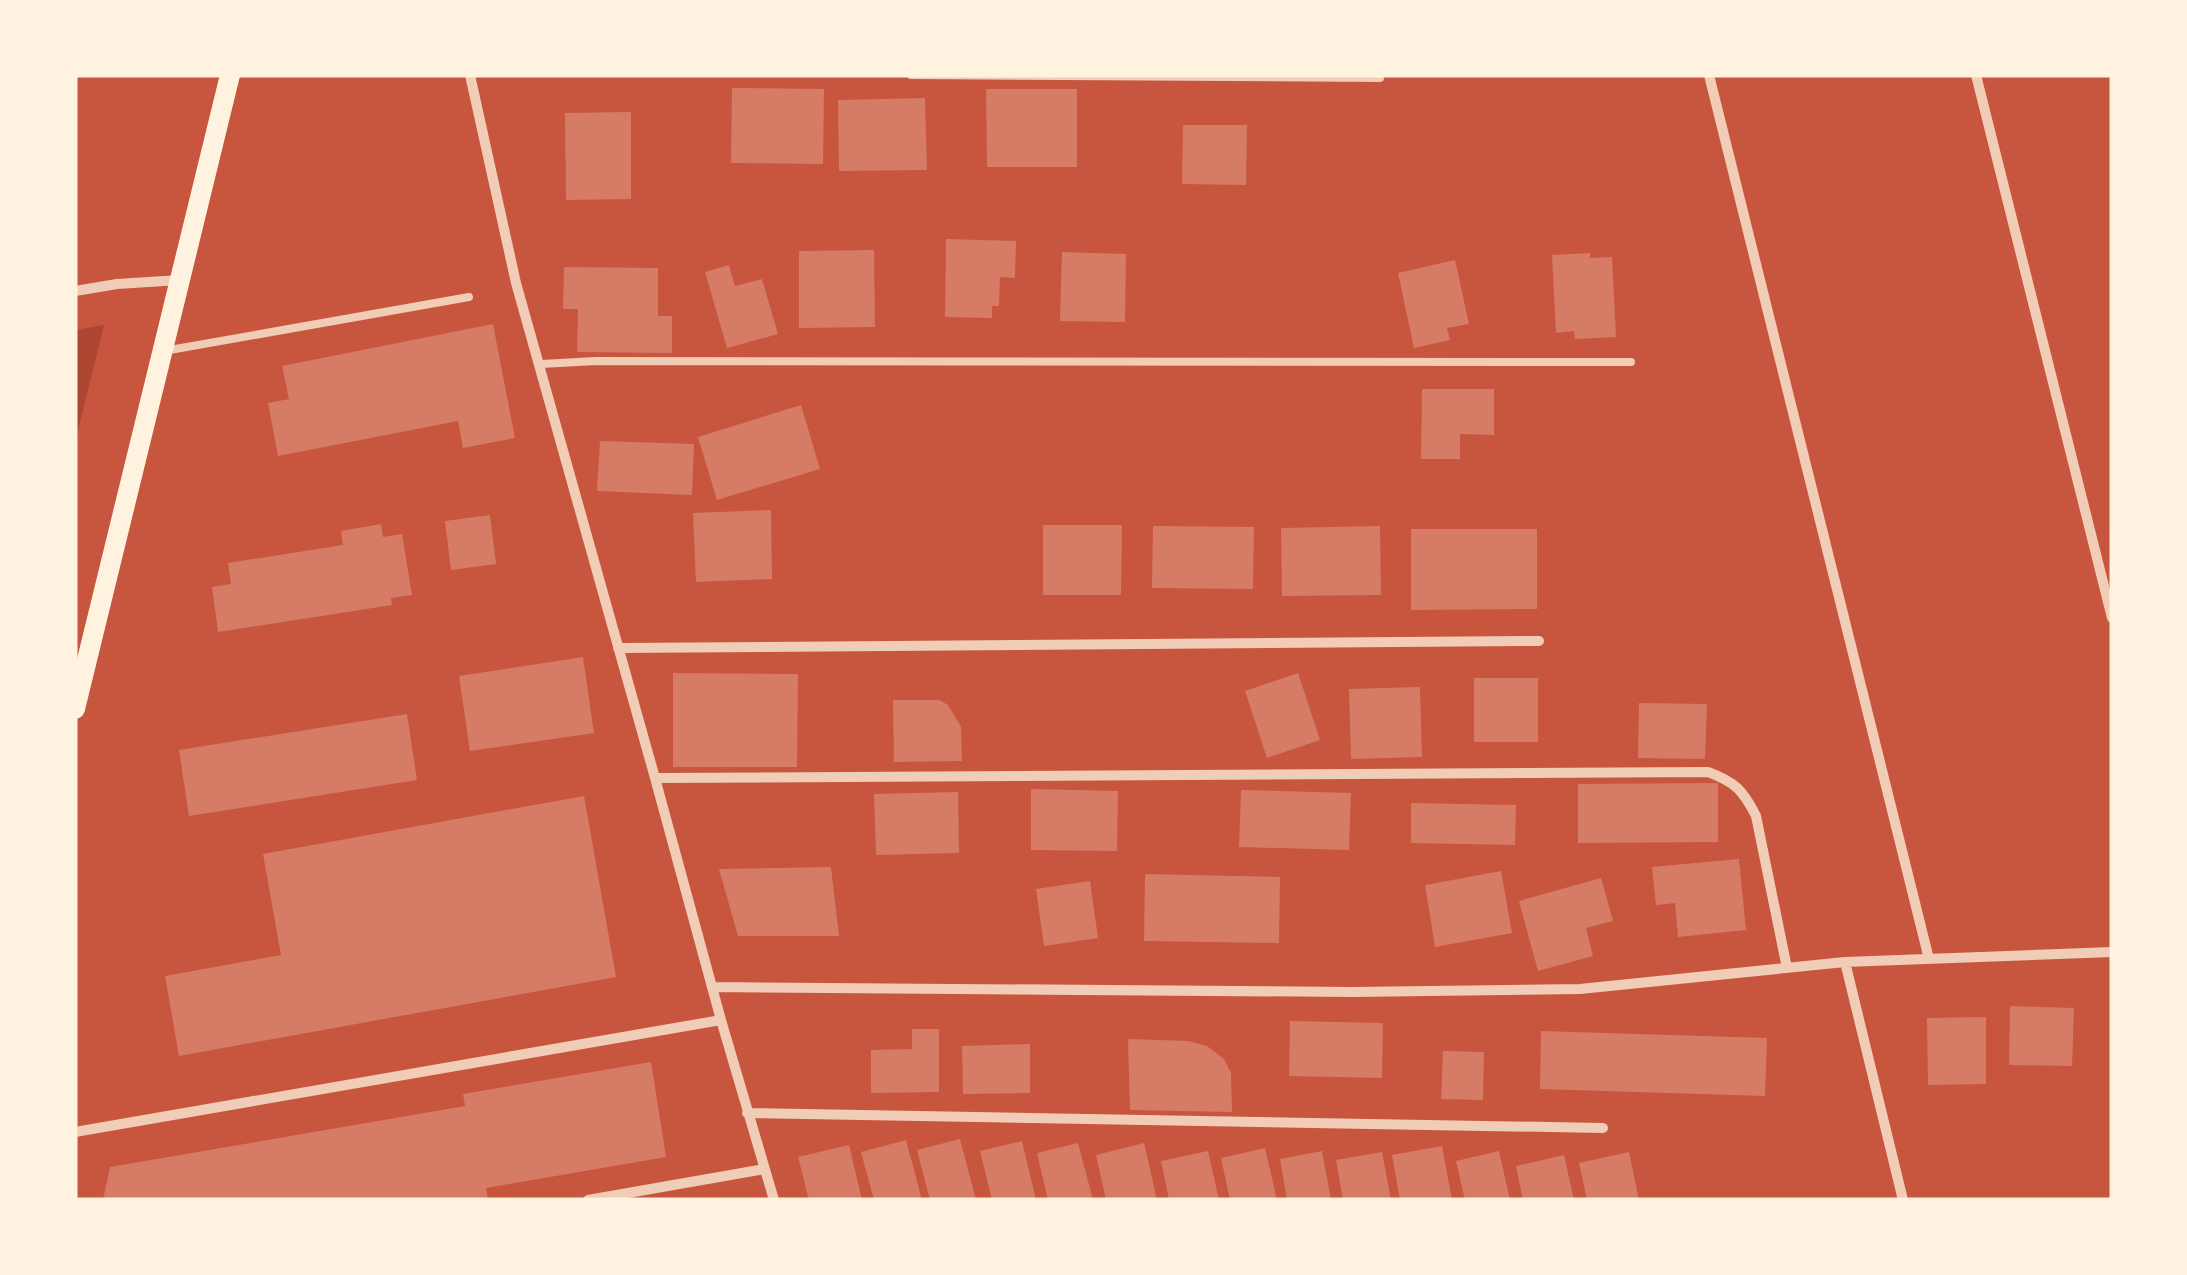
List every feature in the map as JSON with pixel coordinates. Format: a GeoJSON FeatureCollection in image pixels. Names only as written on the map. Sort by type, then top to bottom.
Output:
{"type":"FeatureCollection","features":[{"type":"Feature","properties":{"kind":"main road"},"geometry":{"type":"LineString","coordinates":[[75,709],[230,75]]}},
{"type":"Feature","properties":{"kind":"street"},"geometry":{"type":"LineString","coordinates":[[470,75],[516,283],[720,1020],[774,1200]]}},
{"type":"Feature","properties":{"kind":"street"},"geometry":{"type":"LineString","coordinates":[[1709,75],[1929,958]]}},
{"type":"Feature","properties":{"kind":"street"},"geometry":{"type":"LineString","coordinates":[[1976,75],[2112,618]]}},
{"type":"Feature","properties":{"kind":"street"},"geometry":{"type":"LineString","coordinates":[[75,291],[180,280]]}},
{"type":"Feature","properties":{"kind":"street"},"geometry":{"type":"LineString","coordinates":[[618,648],[1539,641]]}},
{"type":"Feature","properties":{"kind":"street"},"geometry":{"type":"LineString","coordinates":[[656,778],[1708,772],[1730,780],[1746,795],[1756,816],[1786,968]]}},
{"type":"Feature","properties":{"kind":"street"},"geometry":{"type":"LineString","coordinates":[[712,987],[1332,992],[1580,989],[1844,962],[2112,952]]}},
{"type":"Feature","properties":{"kind":"street"},"geometry":{"type":"LineString","coordinates":[[1844,962],[1903,1200]]}},
{"type":"Feature","properties":{"kind":"street"},"geometry":{"type":"LineString","coordinates":[[75,1132],[720,1020]]}},
{"type":"Feature","properties":{"kind":"street"},"geometry":{"type":"LineString","coordinates":[[747,1113],[1604,1128]]}},
{"type":"Feature","properties":{"kind":"street"},"geometry":{"type":"LineString","coordinates":[[588,1200],[765,1169]]}},
{"type":"Feature","properties":{"kind":"lane"},"geometry":{"type":"LineString","coordinates":[[911,75],[1380,78]]}},
{"type":"Feature","properties":{"kind":"lane"},"geometry":{"type":"LineString","coordinates":[[162,351],[469,297]]}},
{"type":"Feature","properties":{"kind":"lane"},"geometry":{"type":"LineString","coordinates":[[541,364],[1631,362]]}},
{"type":"Feature","properties":{"kind":"shaded area"},"geometry":{"type":"Polygon","coordinates":[[[104,325],[75,443],[75,330],[104,325]]]}},
{"type":"Feature","properties":{"kind":"building"},"geometry":{"type":"Polygon","coordinates":[[[732,88],[824,89],[823,164],[731,163],[732,88]]]}},
{"type":"Feature","properties":{"kind":"building"},"geometry":{"type":"Polygon","coordinates":[[[986,89],[1077,89],[1077,167],[987,167],[986,89]]]}},
{"type":"Feature","properties":{"kind":"building"},"geometry":{"type":"Polygon","coordinates":[[[925,98],[927,170],[839,171],[838,100],[925,98]]]}},
{"type":"Feature","properties":{"kind":"building"},"geometry":{"type":"Polygon","coordinates":[[[631,112],[631,199],[566,200],[565,113],[631,112]]]}},
{"type":"Feature","properties":{"kind":"building"},"geometry":{"type":"Polygon","coordinates":[[[1183,125],[1247,125],[1246,185],[1182,184],[1183,125]]]}},
{"type":"Feature","properties":{"kind":"building"},"geometry":{"type":"Polygon","coordinates":[[[946,239],[1016,241],[1015,278],[1000,277],[999,306],[992,306],[992,318],[945,317],[946,239]]]}},
{"type":"Feature","properties":{"kind":"building"},"geometry":{"type":"Polygon","coordinates":[[[874,250],[875,327],[799,328],[799,251],[874,250]]]}},
{"type":"Feature","properties":{"kind":"building"},"geometry":{"type":"Polygon","coordinates":[[[1062,252],[1126,254],[1125,322],[1060,321],[1062,252]]]}},
{"type":"Feature","properties":{"kind":"building"},"geometry":{"type":"Polygon","coordinates":[[[1590,253],[1590,258],[1612,257],[1616,337],[1575,339],[1574,331],[1556,333],[1552,255],[1590,253]]]}},
{"type":"Feature","properties":{"kind":"building"},"geometry":{"type":"Polygon","coordinates":[[[1455,260],[1469,324],[1447,328],[1450,340],[1414,348],[1398,273],[1455,260]]]}},
{"type":"Feature","properties":{"kind":"building"},"geometry":{"type":"Polygon","coordinates":[[[729,265],[735,286],[762,279],[778,334],[727,348],[705,272],[729,265]]]}},
{"type":"Feature","properties":{"kind":"building"},"geometry":{"type":"Polygon","coordinates":[[[564,267],[658,268],[658,316],[672,316],[672,353],[577,352],[578,309],[563,309],[564,267]]]}},
{"type":"Feature","properties":{"kind":"building"},"geometry":{"type":"Polygon","coordinates":[[[493,324],[515,438],[463,448],[458,421],[278,456],[268,403],[289,399],[282,366],[493,324]]]}},
{"type":"Feature","properties":{"kind":"building"},"geometry":{"type":"Polygon","coordinates":[[[1422,389],[1494,389],[1494,435],[1460,434],[1460,459],[1421,459],[1422,389]]]}},
{"type":"Feature","properties":{"kind":"building"},"geometry":{"type":"Polygon","coordinates":[[[801,405],[820,469],[717,500],[698,437],[801,405]]]}},
{"type":"Feature","properties":{"kind":"building"},"geometry":{"type":"Polygon","coordinates":[[[600,441],[694,444],[692,495],[597,491],[600,441]]]}},
{"type":"Feature","properties":{"kind":"building"},"geometry":{"type":"Polygon","coordinates":[[[771,510],[772,579],[696,582],[693,513],[771,510]]]}},
{"type":"Feature","properties":{"kind":"building"},"geometry":{"type":"Polygon","coordinates":[[[490,515],[496,564],[451,570],[445,521],[490,515]]]}},
{"type":"Feature","properties":{"kind":"building"},"geometry":{"type":"Polygon","coordinates":[[[381,524],[383,537],[402,534],[412,595],[391,598],[392,605],[218,632],[212,587],[231,584],[228,563],[343,545],[341,531],[381,524]]]}},
{"type":"Feature","properties":{"kind":"building"},"geometry":{"type":"Polygon","coordinates":[[[1043,525],[1122,525],[1121,595],[1043,595],[1043,525]]]}},
{"type":"Feature","properties":{"kind":"building"},"geometry":{"type":"Polygon","coordinates":[[[1153,526],[1254,527],[1253,589],[1152,588],[1153,526]]]}},
{"type":"Feature","properties":{"kind":"building"},"geometry":{"type":"Polygon","coordinates":[[[1380,526],[1381,595],[1282,596],[1281,528],[1380,526]]]}},
{"type":"Feature","properties":{"kind":"building"},"geometry":{"type":"Polygon","coordinates":[[[1411,529],[1537,529],[1537,609],[1411,610],[1411,529]]]}},
{"type":"Feature","properties":{"kind":"building"},"geometry":{"type":"Polygon","coordinates":[[[583,657],[594,733],[470,751],[459,676],[583,657]]]}},
{"type":"Feature","properties":{"kind":"building"},"geometry":{"type":"Polygon","coordinates":[[[673,673],[798,674],[797,767],[673,767],[673,673]]]}},
{"type":"Feature","properties":{"kind":"building"},"geometry":{"type":"Polygon","coordinates":[[[1298,673],[1320,740],[1267,758],[1245,691],[1298,673]]]}},
{"type":"Feature","properties":{"kind":"building"},"geometry":{"type":"Polygon","coordinates":[[[1474,678],[1538,678],[1538,742],[1474,742],[1474,678]]]}},
{"type":"Feature","properties":{"kind":"building"},"geometry":{"type":"Polygon","coordinates":[[[1420,687],[1422,757],[1351,759],[1349,689],[1420,687]]]}},
{"type":"Feature","properties":{"kind":"building"},"geometry":{"type":"Polygon","coordinates":[[[893,700],[939,700],[948,705],[961,727],[962,761],[894,762],[893,700]]]}},
{"type":"Feature","properties":{"kind":"building"},"geometry":{"type":"Polygon","coordinates":[[[1639,703],[1707,704],[1705,759],[1638,758],[1639,703]]]}},
{"type":"Feature","properties":{"kind":"building"},"geometry":{"type":"Polygon","coordinates":[[[407,714],[417,780],[189,816],[179,750],[407,714]]]}},
{"type":"Feature","properties":{"kind":"building"},"geometry":{"type":"Polygon","coordinates":[[[1718,783],[1718,842],[1578,843],[1578,784],[1718,783]]]}},
{"type":"Feature","properties":{"kind":"building"},"geometry":{"type":"Polygon","coordinates":[[[1031,789],[1118,791],[1117,851],[1031,850],[1031,789]]]}},
{"type":"Feature","properties":{"kind":"building"},"geometry":{"type":"Polygon","coordinates":[[[1241,790],[1351,793],[1349,850],[1239,847],[1241,790]]]}},
{"type":"Feature","properties":{"kind":"building"},"geometry":{"type":"Polygon","coordinates":[[[958,792],[959,853],[876,855],[874,794],[958,792]]]}},
{"type":"Feature","properties":{"kind":"building"},"geometry":{"type":"Polygon","coordinates":[[[584,796],[616,977],[179,1056],[165,976],[281,955],[263,854],[584,796]]]}},
{"type":"Feature","properties":{"kind":"building"},"geometry":{"type":"Polygon","coordinates":[[[1411,803],[1516,805],[1515,845],[1411,843],[1411,803]]]}},
{"type":"Feature","properties":{"kind":"building"},"geometry":{"type":"Polygon","coordinates":[[[1739,859],[1746,930],[1678,937],[1675,903],[1656,905],[1652,867],[1739,859]]]}},
{"type":"Feature","properties":{"kind":"building"},"geometry":{"type":"Polygon","coordinates":[[[831,867],[839,936],[738,936],[719,869],[831,867]]]}},
{"type":"Feature","properties":{"kind":"building"},"geometry":{"type":"Polygon","coordinates":[[[1501,871],[1512,933],[1435,947],[1425,885],[1501,871]]]}},
{"type":"Feature","properties":{"kind":"building"},"geometry":{"type":"Polygon","coordinates":[[[1145,874],[1280,877],[1279,943],[1144,941],[1145,874]]]}},
{"type":"Feature","properties":{"kind":"building"},"geometry":{"type":"Polygon","coordinates":[[[1601,878],[1613,921],[1586,928],[1593,956],[1538,971],[1519,901],[1601,878]]]}},
{"type":"Feature","properties":{"kind":"building"},"geometry":{"type":"Polygon","coordinates":[[[1090,881],[1098,938],[1044,946],[1036,889],[1090,881]]]}},
{"type":"Feature","properties":{"kind":"building"},"geometry":{"type":"Polygon","coordinates":[[[2010,1006],[2074,1008],[2072,1066],[2009,1065],[2010,1006]]]}},
{"type":"Feature","properties":{"kind":"building"},"geometry":{"type":"Polygon","coordinates":[[[1986,1017],[1986,1084],[1928,1085],[1927,1018],[1986,1017]]]}},
{"type":"Feature","properties":{"kind":"building"},"geometry":{"type":"Polygon","coordinates":[[[1290,1021],[1383,1023],[1382,1078],[1289,1076],[1290,1021]]]}},
{"type":"Feature","properties":{"kind":"building"},"geometry":{"type":"Polygon","coordinates":[[[912,1029],[939,1029],[939,1092],[871,1093],[871,1050],[912,1049],[912,1029]]]}},
{"type":"Feature","properties":{"kind":"building"},"geometry":{"type":"Polygon","coordinates":[[[1541,1031],[1767,1038],[1765,1096],[1540,1089],[1541,1031]]]}},
{"type":"Feature","properties":{"kind":"building"},"geometry":{"type":"Polygon","coordinates":[[[1128,1039],[1189,1041],[1207,1046],[1224,1059],[1231,1073],[1232,1112],[1130,1110],[1128,1039]]]}},
{"type":"Feature","properties":{"kind":"building"},"geometry":{"type":"Polygon","coordinates":[[[1030,1044],[1030,1093],[963,1094],[962,1046],[1030,1044]]]}},
{"type":"Feature","properties":{"kind":"building"},"geometry":{"type":"Polygon","coordinates":[[[1443,1051],[1484,1052],[1483,1100],[1441,1099],[1443,1051]]]}},
{"type":"Feature","properties":{"kind":"building"},"geometry":{"type":"Polygon","coordinates":[[[651,1062],[666,1157],[486,1188],[488,1200],[103,1200],[110,1167],[465,1106],[463,1094],[651,1062]]]}},
{"type":"Feature","properties":{"kind":"building"},"geometry":{"type":"Polygon","coordinates":[[[960,1139],[976,1200],[930,1200],[917,1150],[960,1139]]]}},
{"type":"Feature","properties":{"kind":"building"},"geometry":{"type":"Polygon","coordinates":[[[906,1140],[922,1200],[874,1200],[861,1152],[906,1140]]]}},
{"type":"Feature","properties":{"kind":"building"},"geometry":{"type":"Polygon","coordinates":[[[1022,1141],[1036,1200],[992,1200],[980,1151],[1022,1141]]]}},
{"type":"Feature","properties":{"kind":"building"},"geometry":{"type":"Polygon","coordinates":[[[1078,1143],[1093,1200],[1048,1200],[1037,1153],[1078,1143]]]}},
{"type":"Feature","properties":{"kind":"building"},"geometry":{"type":"Polygon","coordinates":[[[1144,1143],[1157,1200],[1106,1200],[1096,1155],[1144,1143]]]}},
{"type":"Feature","properties":{"kind":"building"},"geometry":{"type":"Polygon","coordinates":[[[849,1145],[862,1200],[809,1200],[798,1157],[849,1145]]]}},
{"type":"Feature","properties":{"kind":"building"},"geometry":{"type":"Polygon","coordinates":[[[1442,1146],[1452,1200],[1400,1200],[1392,1155],[1442,1146]]]}},
{"type":"Feature","properties":{"kind":"building"},"geometry":{"type":"Polygon","coordinates":[[[1265,1148],[1277,1200],[1230,1200],[1221,1158],[1265,1148]]]}},
{"type":"Feature","properties":{"kind":"building"},"geometry":{"type":"Polygon","coordinates":[[[1208,1151],[1219,1200],[1169,1200],[1161,1161],[1208,1151]]]}},
{"type":"Feature","properties":{"kind":"building"},"geometry":{"type":"Polygon","coordinates":[[[1322,1151],[1331,1200],[1287,1200],[1280,1159],[1322,1151]]]}},
{"type":"Feature","properties":{"kind":"building"},"geometry":{"type":"Polygon","coordinates":[[[1499,1151],[1510,1200],[1465,1200],[1456,1161],[1499,1151]]]}},
{"type":"Feature","properties":{"kind":"building"},"geometry":{"type":"Polygon","coordinates":[[[1382,1152],[1391,1200],[1343,1200],[1336,1160],[1382,1152]]]}},
{"type":"Feature","properties":{"kind":"building"},"geometry":{"type":"Polygon","coordinates":[[[1629,1152],[1639,1200],[1587,1200],[1579,1163],[1629,1152]]]}},
{"type":"Feature","properties":{"kind":"building"},"geometry":{"type":"Polygon","coordinates":[[[1564,1155],[1574,1200],[1523,1200],[1516,1166],[1564,1155]]]}}]}
